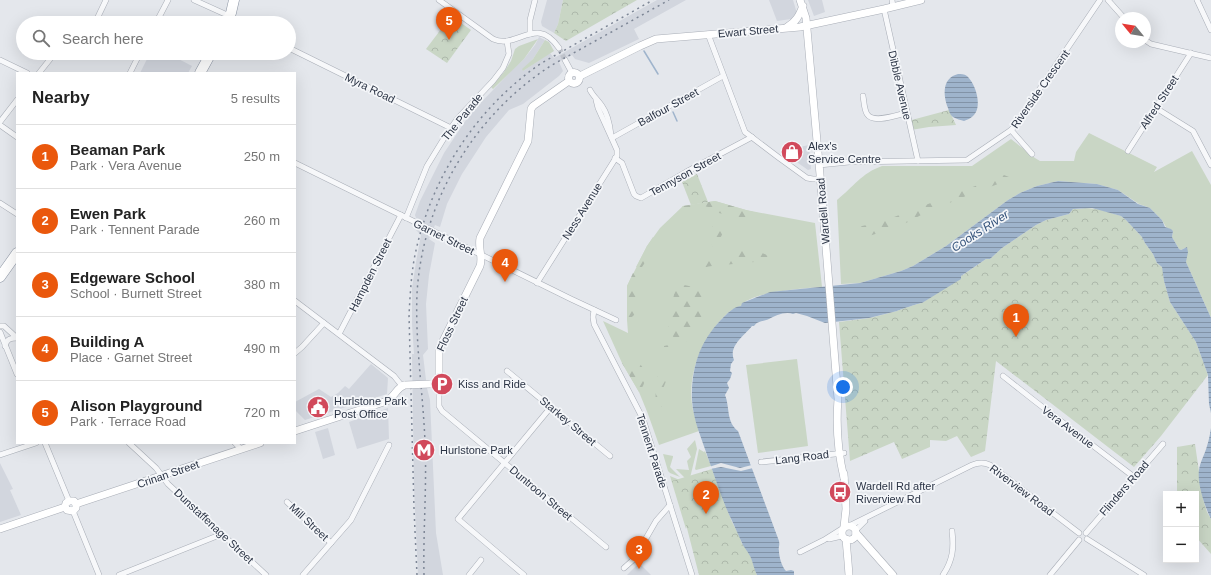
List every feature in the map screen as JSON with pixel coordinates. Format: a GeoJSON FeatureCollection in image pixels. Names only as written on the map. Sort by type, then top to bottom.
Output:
{"type":"FeatureCollection","features":[{"type":"Feature","properties":{"kind":"highway"},"geometry":{"type":"LineString","coordinates":[[227,16],[228,0]]}},
{"type":"Feature","properties":{"kind":"highway"},"geometry":{"type":"LineString","coordinates":[[229,16],[234,0]]}},
{"type":"Feature","properties":{"kind":"highway"},"geometry":{"type":"LineString","coordinates":[[195,72],[201,60]]}},
{"type":"Feature","properties":{"kind":"highway"},"geometry":{"type":"LineString","coordinates":[[200,72],[206,60]]}},
{"type":"Feature","properties":{"kind":"highway"},"geometry":{"type":"LineString","coordinates":[[0,277],[16,254]]}},
{"type":"Feature","properties":{"kind":"street"},"geometry":{"type":"LineString","coordinates":[[98,16],[106,0]]}},
{"type":"Feature","properties":{"kind":"street"},"geometry":{"type":"LineString","coordinates":[[160,16],[168,0]]}},
{"type":"Feature","properties":{"kind":"street"},"geometry":{"type":"LineString","coordinates":[[194,0],[220,16]]}},
{"type":"Feature","properties":{"kind":"street"},"geometry":{"type":"LineString","coordinates":[[439,0],[493,39],[498,41],[507,41],[539,32],[548,36],[559,48]]}},
{"type":"Feature","properties":{"kind":"street"},"geometry":{"type":"LineString","coordinates":[[530,34],[530,20],[535,0]]}},
{"type":"Feature","properties":{"kind":"street","name":"Ewart Street"},"geometry":{"type":"LineString","coordinates":[[580,76],[656,39],[806,26],[884,9],[892,3],[921,0]]}},
{"type":"Feature","properties":{"kind":"street","name":"Riverside Crescent"},"geometry":{"type":"LineString","coordinates":[[819,165],[849,162],[967,160],[1011,130],[1043,86],[1100,0]]}},
{"type":"Feature","properties":{"kind":"street"},"geometry":{"type":"LineString","coordinates":[[1108,0],[1119,12]]}},
{"type":"Feature","properties":{"kind":"street"},"geometry":{"type":"LineString","coordinates":[[1198,0],[1211,30]]}},
{"type":"Feature","properties":{"kind":"street"},"geometry":{"type":"LineString","coordinates":[[786,28],[795,22],[800,14],[802,3]]}},
{"type":"Feature","properties":{"kind":"street","name":"Wardell Road"},"geometry":{"type":"LineString","coordinates":[[802,3],[806,26],[830,285],[838,399],[837,410],[840,453],[849,532],[849,575]]}},
{"type":"Feature","properties":{"kind":"street","name":"Dibble Avenue"},"geometry":{"type":"LineString","coordinates":[[884,9],[906,113],[918,161]]}},
{"type":"Feature","properties":{"kind":"street"},"geometry":{"type":"LineString","coordinates":[[708,34],[745,132],[807,178],[820,179]]}},
{"type":"Feature","properties":{"kind":"street","name":"The Parade"},"geometry":{"type":"LineString","coordinates":[[406,218],[427,166],[451,128],[503,68],[509,54],[507,41]]}},
{"type":"Feature","properties":{"kind":"street"},"geometry":{"type":"LineString","coordinates":[[1151,44],[1211,58]]}},
{"type":"Feature","properties":{"kind":"street","name":"Myra Road"},"geometry":{"type":"LineString","coordinates":[[296,51],[451,128]]}},
{"type":"Feature","properties":{"kind":"street","name":"Alfred Street"},"geometry":{"type":"LineString","coordinates":[[1128,151],[1191,53]]}},
{"type":"Feature","properties":{"kind":"street"},"geometry":{"type":"LineString","coordinates":[[0,60],[25,72]]}},
{"type":"Feature","properties":{"kind":"street"},"geometry":{"type":"LineString","coordinates":[[40,72],[49,60]]}},
{"type":"Feature","properties":{"kind":"street"},"geometry":{"type":"LineString","coordinates":[[130,72],[136,60]]}},
{"type":"Feature","properties":{"kind":"street"},"geometry":{"type":"LineString","coordinates":[[565,60],[572,73]]}},
{"type":"Feature","properties":{"kind":"street"},"geometry":{"type":"LineString","coordinates":[[569,81],[572,84],[579,82],[580,76],[577,73],[572,73]]}},
{"type":"Feature","properties":{"kind":"street"},"geometry":{"type":"LineString","coordinates":[[480,254],[480,238],[528,141],[531,109],[533,106],[569,81],[569,76],[572,73]]}},
{"type":"Feature","properties":{"kind":"street","name":"Balfour Street"},"geometry":{"type":"LineString","coordinates":[[612,138],[724,76]]}},
{"type":"Feature","properties":{"kind":"street"},"geometry":{"type":"LineString","coordinates":[[590,90],[596,100],[606,129],[612,138],[617,152],[616,158]]}},
{"type":"Feature","properties":{"kind":"street"},"geometry":{"type":"LineString","coordinates":[[862,96],[868,116],[875,119],[906,113]]}},
{"type":"Feature","properties":{"kind":"street"},"geometry":{"type":"LineString","coordinates":[[0,122],[16,101]]}},
{"type":"Feature","properties":{"kind":"street"},"geometry":{"type":"LineString","coordinates":[[1156,108],[1193,131],[1211,165]]}},
{"type":"Feature","properties":{"kind":"street"},"geometry":{"type":"LineString","coordinates":[[0,125],[16,136]]}},
{"type":"Feature","properties":{"kind":"street"},"geometry":{"type":"LineString","coordinates":[[1011,130],[1032,154]]}},
{"type":"Feature","properties":{"kind":"street","name":"Tennyson Street"},"geometry":{"type":"LineString","coordinates":[[616,158],[622,163],[634,194],[641,198],[752,137]]}},
{"type":"Feature","properties":{"kind":"street","name":"Ness Avenue"},"geometry":{"type":"LineString","coordinates":[[537,283],[616,158]]}},
{"type":"Feature","properties":{"kind":"street","name":"Garnet Street"},"geometry":{"type":"LineString","coordinates":[[296,163],[537,283],[616,320]]}},
{"type":"Feature","properties":{"kind":"street"},"geometry":{"type":"LineString","coordinates":[[0,203],[16,213]]}},
{"type":"Feature","properties":{"kind":"street","name":"Hampden Street"},"geometry":{"type":"LineString","coordinates":[[339,334],[401,215]]}},
{"type":"Feature","properties":{"kind":"street","name":"Floss Street"},"geometry":{"type":"LineString","coordinates":[[439,384],[438,349],[480,266],[480,254]]}},
{"type":"Feature","properties":{"kind":"street"},"geometry":{"type":"LineString","coordinates":[[296,302],[404,385]]}},
{"type":"Feature","properties":{"kind":"street","name":"Tennent Parade"},"geometry":{"type":"LineString","coordinates":[[594,310],[594,324],[642,419],[692,575]]}},
{"type":"Feature","properties":{"kind":"street"},"geometry":{"type":"LineString","coordinates":[[296,352],[324,323]]}},
{"type":"Feature","properties":{"kind":"street"},"geometry":{"type":"LineString","coordinates":[[0,326],[4,326],[16,337]]}},
{"type":"Feature","properties":{"kind":"street"},"geometry":{"type":"LineString","coordinates":[[7,329],[0,331],[16,372]]}},
{"type":"Feature","properties":{"kind":"street"},"geometry":{"type":"LineString","coordinates":[[5,346],[9,339],[16,338]]}},
{"type":"Feature","properties":{"kind":"street","name":"Starkey Street"},"geometry":{"type":"LineString","coordinates":[[507,370],[610,456]]}},
{"type":"Feature","properties":{"kind":"street","name":"Vera Avenue"},"geometry":{"type":"LineString","coordinates":[[1003,376],[1134,477]]}},
{"type":"Feature","properties":{"kind":"street"},"geometry":{"type":"LineString","coordinates":[[296,431],[387,401],[392,397],[398,388],[404,385],[439,384]]}},
{"type":"Feature","properties":{"kind":"street","name":"Duntroon Street"},"geometry":{"type":"LineString","coordinates":[[439,384],[439,404],[441,409],[606,547]]}},
{"type":"Feature","properties":{"kind":"street"},"geometry":{"type":"LineString","coordinates":[[524,575],[458,519],[551,407]]}},
{"type":"Feature","properties":{"kind":"street"},"geometry":{"type":"LineString","coordinates":[[0,455],[33,444]]}},
{"type":"Feature","properties":{"kind":"street"},"geometry":{"type":"LineString","coordinates":[[45,444],[69,511],[73,511],[99,575]]}},
{"type":"Feature","properties":{"kind":"street","name":"Dunstaffenage Street"},"geometry":{"type":"LineString","coordinates":[[130,444],[156,468],[168,484],[266,575]]}},
{"type":"Feature","properties":{"kind":"street"},"geometry":{"type":"LineString","coordinates":[[236,444],[241,449]]}},
{"type":"Feature","properties":{"kind":"street","name":"Crinan Street"},"geometry":{"type":"LineString","coordinates":[[76,504],[257,444]]}},
{"type":"Feature","properties":{"kind":"street","name":"Flinders Road"},"geometry":{"type":"LineString","coordinates":[[1086,532],[1163,444]]}},
{"type":"Feature","properties":{"kind":"street"},"geometry":{"type":"LineString","coordinates":[[303,575],[350,520],[389,445]]}},
{"type":"Feature","properties":{"kind":"street","name":"Lang Road"},"geometry":{"type":"LineString","coordinates":[[761,462],[840,453]]}},
{"type":"Feature","properties":{"kind":"street","name":"Riverview Road"},"geometry":{"type":"LineString","coordinates":[[849,532],[876,514],[972,465],[976,463],[986,463],[1079,533]]}},
{"type":"Feature","properties":{"kind":"street"},"geometry":{"type":"LineString","coordinates":[[0,529],[74,501],[76,508],[73,511]]}},
{"type":"Feature","properties":{"kind":"street","name":"Mill Street"},"geometry":{"type":"LineString","coordinates":[[287,502],[331,543]]}},
{"type":"Feature","properties":{"kind":"street"},"geometry":{"type":"LineString","coordinates":[[624,568],[634,559],[656,521],[670,505]]}},
{"type":"Feature","properties":{"kind":"street"},"geometry":{"type":"LineString","coordinates":[[943,575],[952,560],[952,531]]}},
{"type":"Feature","properties":{"kind":"street"},"geometry":{"type":"LineString","coordinates":[[800,552],[824,540],[849,532]]}},
{"type":"Feature","properties":{"kind":"street"},"geometry":{"type":"LineString","coordinates":[[824,540],[849,532]]}},
{"type":"Feature","properties":{"kind":"street"},"geometry":{"type":"LineString","coordinates":[[849,532],[869,549],[893,575]]}},
{"type":"Feature","properties":{"kind":"street"},"geometry":{"type":"LineString","coordinates":[[1050,575],[1079,540],[1079,533],[1086,532],[1088,536],[1087,539]]}},
{"type":"Feature","properties":{"kind":"street"},"geometry":{"type":"LineString","coordinates":[[119,575],[222,534]]}},
{"type":"Feature","properties":{"kind":"street"},"geometry":{"type":"LineString","coordinates":[[1079,540],[1084,542],[1087,539]]}},
{"type":"Feature","properties":{"kind":"street"},"geometry":{"type":"LineString","coordinates":[[1087,539],[1144,575]]}},
{"type":"Feature","properties":{"kind":"street"},"geometry":{"type":"LineString","coordinates":[[469,575],[481,560]]}},
{"type":"Feature","properties":{"kind":"shaded area"},"geometry":{"type":"Polygon","coordinates":[[[547,0],[563,0],[558,24],[554,33],[542,26],[541,22],[547,0]]]}},
{"type":"Feature","properties":{"kind":"shaded area"},"geometry":{"type":"Polygon","coordinates":[[[657,0],[686,0],[634,29],[639,39],[589,63],[575,59],[572,55],[559,62],[563,71],[559,76],[523,104],[509,110],[486,137],[462,174],[447,204],[440,227],[435,225],[429,239],[435,243],[429,275],[426,304],[428,349],[423,355],[430,400],[436,533],[443,575],[418,575],[414,487],[412,354],[414,354],[412,288],[421,235],[415,229],[419,219],[416,218],[415,215],[420,201],[444,153],[470,114],[524,59],[535,45],[539,37],[545,40],[533,59],[523,69],[523,71],[550,53],[554,58],[657,0]]]}},
{"type":"Feature","properties":{"kind":"shaded area"},"geometry":{"type":"Polygon","coordinates":[[[769,0],[793,0],[796,13],[791,19],[777,21],[769,0]]]}},
{"type":"Feature","properties":{"kind":"shaded area"},"geometry":{"type":"Polygon","coordinates":[[[808,0],[822,0],[825,12],[814,16],[808,0]]]}},
{"type":"Feature","properties":{"kind":"shaded area"},"geometry":{"type":"Polygon","coordinates":[[[146,60],[180,60],[192,66],[189,72],[140,72],[146,60]]]}},
{"type":"Feature","properties":{"kind":"shaded area"},"geometry":{"type":"Polygon","coordinates":[[[809,145],[811,169],[808,170],[781,151],[809,145]]]}},
{"type":"Feature","properties":{"kind":"shaded area"},"geometry":{"type":"Polygon","coordinates":[[[371,364],[388,378],[387,394],[305,420],[296,411],[296,401],[319,389],[331,397],[345,386],[349,389],[371,364]]]}},
{"type":"Feature","properties":{"kind":"shaded area"},"geometry":{"type":"Polygon","coordinates":[[[388,408],[389,439],[357,449],[349,422],[388,408]]]}},
{"type":"Feature","properties":{"kind":"shaded area"},"geometry":{"type":"Polygon","coordinates":[[[328,428],[335,455],[323,459],[315,432],[328,428]]]}},
{"type":"Feature","properties":{"kind":"shaded area"},"geometry":{"type":"Polygon","coordinates":[[[0,463],[13,489],[10,490],[21,515],[0,522],[0,463]]]}},
{"type":"Feature","properties":{"kind":"shaded area"},"geometry":{"type":"Polygon","coordinates":[[[639,563],[651,575],[627,575],[639,563]]]}},
{"type":"Feature","properties":{"kind":"green space"},"geometry":{"type":"Polygon","coordinates":[[[563,0],[637,0],[566,41],[554,33],[558,24],[563,0]]]}},
{"type":"Feature","properties":{"kind":"green space"},"geometry":{"type":"Polygon","coordinates":[[[451,16],[471,30],[447,63],[426,49],[451,16]]]}},
{"type":"Feature","properties":{"kind":"green space"},"geometry":{"type":"Polygon","coordinates":[[[538,39],[524,59],[493,89],[491,87],[511,61],[515,49],[538,39]]]}},
{"type":"Feature","properties":{"kind":"green space"},"geometry":{"type":"Polygon","coordinates":[[[545,40],[549,42],[554,51],[523,71],[522,69],[533,59],[545,40]]]}},
{"type":"Feature","properties":{"kind":"green space"},"geometry":{"type":"Polygon","coordinates":[[[949,110],[956,125],[911,130],[908,121],[949,110]]]}},
{"type":"Feature","properties":{"kind":"green space"},"geometry":{"type":"Polygon","coordinates":[[[1089,133],[1157,167],[1154,172],[1192,151],[1211,185],[1211,318],[1186,262],[1187,247],[1181,250],[1179,249],[1172,237],[1173,231],[1166,227],[1162,220],[1150,208],[1139,204],[1118,190],[1097,184],[1058,181],[1037,186],[1008,200],[946,246],[913,266],[860,283],[841,284],[837,200],[869,172],[882,166],[972,166],[1011,139],[1040,161],[1074,161],[1076,152],[1089,133]]]}},
{"type":"Feature","properties":{"kind":"green space"},"geometry":{"type":"Polygon","coordinates":[[[697,174],[708,202],[691,205],[682,182],[697,174]]]}},
{"type":"Feature","properties":{"kind":"green space"},"geometry":{"type":"Polygon","coordinates":[[[1004,175],[1009,177],[1009,179],[943,206],[936,207],[889,230],[865,237],[858,235],[858,229],[862,226],[881,222],[1004,175]]]}},
{"type":"Feature","properties":{"kind":"green space"},"geometry":{"type":"Polygon","coordinates":[[[715,201],[746,210],[815,223],[822,287],[804,288],[755,297],[733,309],[723,317],[703,346],[695,366],[691,388],[691,399],[699,431],[659,445],[639,392],[622,363],[603,321],[628,333],[627,286],[647,246],[660,228],[683,206],[715,201]]]}},
{"type":"Feature","properties":{"kind":"green space"},"geometry":{"type":"Polygon","coordinates":[[[715,201],[758,213],[743,219],[719,213],[712,208],[704,206],[699,206],[689,211],[682,207],[715,201]]]}},
{"type":"Feature","properties":{"kind":"green space"},"geometry":{"type":"Polygon","coordinates":[[[1073,209],[1098,209],[1121,216],[1142,237],[1157,263],[1162,267],[1170,302],[1196,342],[1208,375],[1161,436],[1134,467],[996,361],[985,451],[971,457],[957,436],[946,441],[930,440],[930,447],[902,459],[894,442],[850,461],[839,322],[870,318],[922,303],[986,259],[990,259],[1002,248],[1036,225],[1046,220],[1069,214],[1073,209]]]}},
{"type":"Feature","properties":{"kind":"green space"},"geometry":{"type":"Polygon","coordinates":[[[713,225],[721,225],[723,230],[719,243],[719,252],[713,247],[710,240],[711,229],[713,225]]]}},
{"type":"Feature","properties":{"kind":"green space"},"geometry":{"type":"Polygon","coordinates":[[[653,237],[657,240],[650,249],[646,261],[642,267],[636,267],[647,246],[653,237]]]}},
{"type":"Feature","properties":{"kind":"green space"},"geometry":{"type":"Polygon","coordinates":[[[750,248],[772,257],[785,257],[787,259],[784,261],[748,262],[710,266],[697,269],[696,266],[698,263],[704,262],[707,255],[716,258],[726,258],[735,255],[731,251],[733,249],[741,250],[750,248]]]}},
{"type":"Feature","properties":{"kind":"green space"},"geometry":{"type":"Polygon","coordinates":[[[633,273],[639,274],[641,278],[635,300],[636,312],[627,320],[627,286],[633,273]]]}},
{"type":"Feature","properties":{"kind":"green space"},"geometry":{"type":"Polygon","coordinates":[[[682,285],[696,289],[708,297],[704,307],[704,312],[683,345],[675,351],[665,350],[664,346],[673,344],[675,341],[675,338],[668,333],[668,322],[675,290],[677,286],[682,285]]]}},
{"type":"Feature","properties":{"kind":"green space"},"geometry":{"type":"Polygon","coordinates":[[[631,359],[636,361],[643,368],[645,373],[644,382],[639,392],[622,363],[631,359]]]}},
{"type":"Feature","properties":{"kind":"green space"},"geometry":{"type":"Polygon","coordinates":[[[797,359],[808,446],[758,453],[746,365],[797,359]]]}},
{"type":"Feature","properties":{"kind":"green space"},"geometry":{"type":"Polygon","coordinates":[[[660,369],[667,371],[669,375],[662,391],[662,409],[657,411],[655,409],[656,388],[658,372],[660,369]]]}},
{"type":"Feature","properties":{"kind":"green space"},"geometry":{"type":"Polygon","coordinates":[[[695,440],[697,449],[690,478],[685,478],[676,469],[689,470],[687,461],[691,457],[687,449],[695,440]]]}},
{"type":"Feature","properties":{"kind":"green space"},"geometry":{"type":"Polygon","coordinates":[[[1195,444],[1203,499],[1211,519],[1211,554],[1199,540],[1199,491],[1177,491],[1177,447],[1195,444]]]}},
{"type":"Feature","properties":{"kind":"green space"},"geometry":{"type":"Polygon","coordinates":[[[699,449],[704,452],[705,451],[711,466],[696,470],[695,469],[699,449]]]}},
{"type":"Feature","properties":{"kind":"green space"},"geometry":{"type":"Polygon","coordinates":[[[663,454],[673,456],[670,467],[680,477],[668,471],[663,454]]]}},
{"type":"Feature","properties":{"kind":"green space"},"geometry":{"type":"Polygon","coordinates":[[[712,469],[732,522],[742,544],[745,546],[751,557],[757,575],[699,575],[680,501],[672,481],[712,469]]]}},
{"type":"Feature","properties":{"kind":"green space"},"geometry":{"type":"Polygon","coordinates":[[[670,476],[682,481],[692,508],[686,529],[670,476]]]}},
{"type":"Feature","properties":{"kind":"water"},"geometry":{"type":"Polygon","coordinates":[[[958,74],[966,75],[973,84],[978,102],[976,112],[973,116],[964,121],[951,115],[945,98],[946,83],[953,76],[958,74]]]}},
{"type":"Feature","properties":{"kind":"water","name":"Cooks River"},"geometry":{"type":"Polygon","coordinates":[[[1058,181],[1097,184],[1118,190],[1138,204],[1150,208],[1162,220],[1165,227],[1173,231],[1172,237],[1179,249],[1181,250],[1187,247],[1188,252],[1186,262],[1211,318],[1211,413],[1209,404],[1208,375],[1196,342],[1170,302],[1162,267],[1157,263],[1142,237],[1121,216],[1092,208],[1073,209],[1069,214],[1046,220],[1036,225],[1002,248],[990,259],[986,259],[961,276],[961,279],[922,303],[869,318],[825,323],[796,313],[783,313],[752,326],[738,341],[733,350],[734,360],[731,364],[730,371],[732,373],[727,383],[729,388],[725,395],[730,419],[738,431],[779,541],[779,553],[782,564],[786,571],[794,571],[794,575],[757,575],[751,558],[729,515],[694,415],[692,390],[694,371],[699,353],[713,329],[726,315],[737,307],[741,306],[742,303],[770,292],[860,283],[913,266],[946,246],[1008,200],[1037,186],[1058,181]]]}},
{"type":"Feature","properties":{"kind":"water"},"geometry":{"type":"Polygon","coordinates":[[[1211,428],[1211,519],[1202,495],[1199,476],[1200,467],[1208,444],[1211,428]]]}},
{"type":"Feature","properties":{"kind":"pier"},"geometry":{"type":"Polygon","coordinates":[[[721,463],[740,468],[752,465],[753,468],[741,471],[721,467],[710,469],[709,467],[721,463]]]}},
{"type":"Feature","properties":{"kind":"waterway"},"geometry":{"type":"LineString","coordinates":[[644,51],[658,74]]}},
{"type":"Feature","properties":{"kind":"waterway"},"geometry":{"type":"LineString","coordinates":[[673,112],[677,121]]}},
{"type":"Feature","properties":{"kind":"tunnel"},"geometry":{"type":"LineString","coordinates":[[559,48],[565,60]]}},
{"type":"Feature","properties":{"kind":"railway"},"geometry":{"type":"LineString","coordinates":[[417,575],[409,315],[414,260],[421,231],[431,203],[443,175],[475,125],[516,82],[540,64],[653,0]]}},
{"type":"Feature","properties":{"kind":"railway"},"geometry":{"type":"LineString","coordinates":[[424,575],[425,459],[424,423],[417,331],[417,294],[421,259],[429,226],[442,194],[458,163],[477,134],[499,108],[524,85],[552,65],[669,0]]}},
{"type":"Feature","properties":{"kind":"place","name":"Alison Playground"},"geometry":{"type":"Point","coordinates":[449,40]}},
{"type":"Feature","properties":{"kind":"place","name":"Alex's Service Centre"},"geometry":{"type":"Point","coordinates":[792,152]}},
{"type":"Feature","properties":{"kind":"place","name":"Building A"},"geometry":{"type":"Point","coordinates":[505,282]}},
{"type":"Feature","properties":{"kind":"place","name":"Beaman Park"},"geometry":{"type":"Point","coordinates":[1016,337]}},
{"type":"Feature","properties":{"kind":"place","name":"Kiss and Ride"},"geometry":{"type":"Point","coordinates":[442,384]}},
{"type":"Feature","properties":{"kind":"place","name":"Hurlstone Park Post Office"},"geometry":{"type":"Point","coordinates":[318,407]}},
{"type":"Feature","properties":{"kind":"place","name":"Hurlstone Park"},"geometry":{"type":"Point","coordinates":[424,450]}},
{"type":"Feature","properties":{"kind":"place","name":"Wardell Rd after Riverview Rd"},"geometry":{"type":"Point","coordinates":[840,492]}},
{"type":"Feature","properties":{"kind":"place","name":"Ewen Park"},"geometry":{"type":"Point","coordinates":[706,514]}},
{"type":"Feature","properties":{"kind":"place","name":"Edgeware School"},"geometry":{"type":"Point","coordinates":[639,569]}}]}
